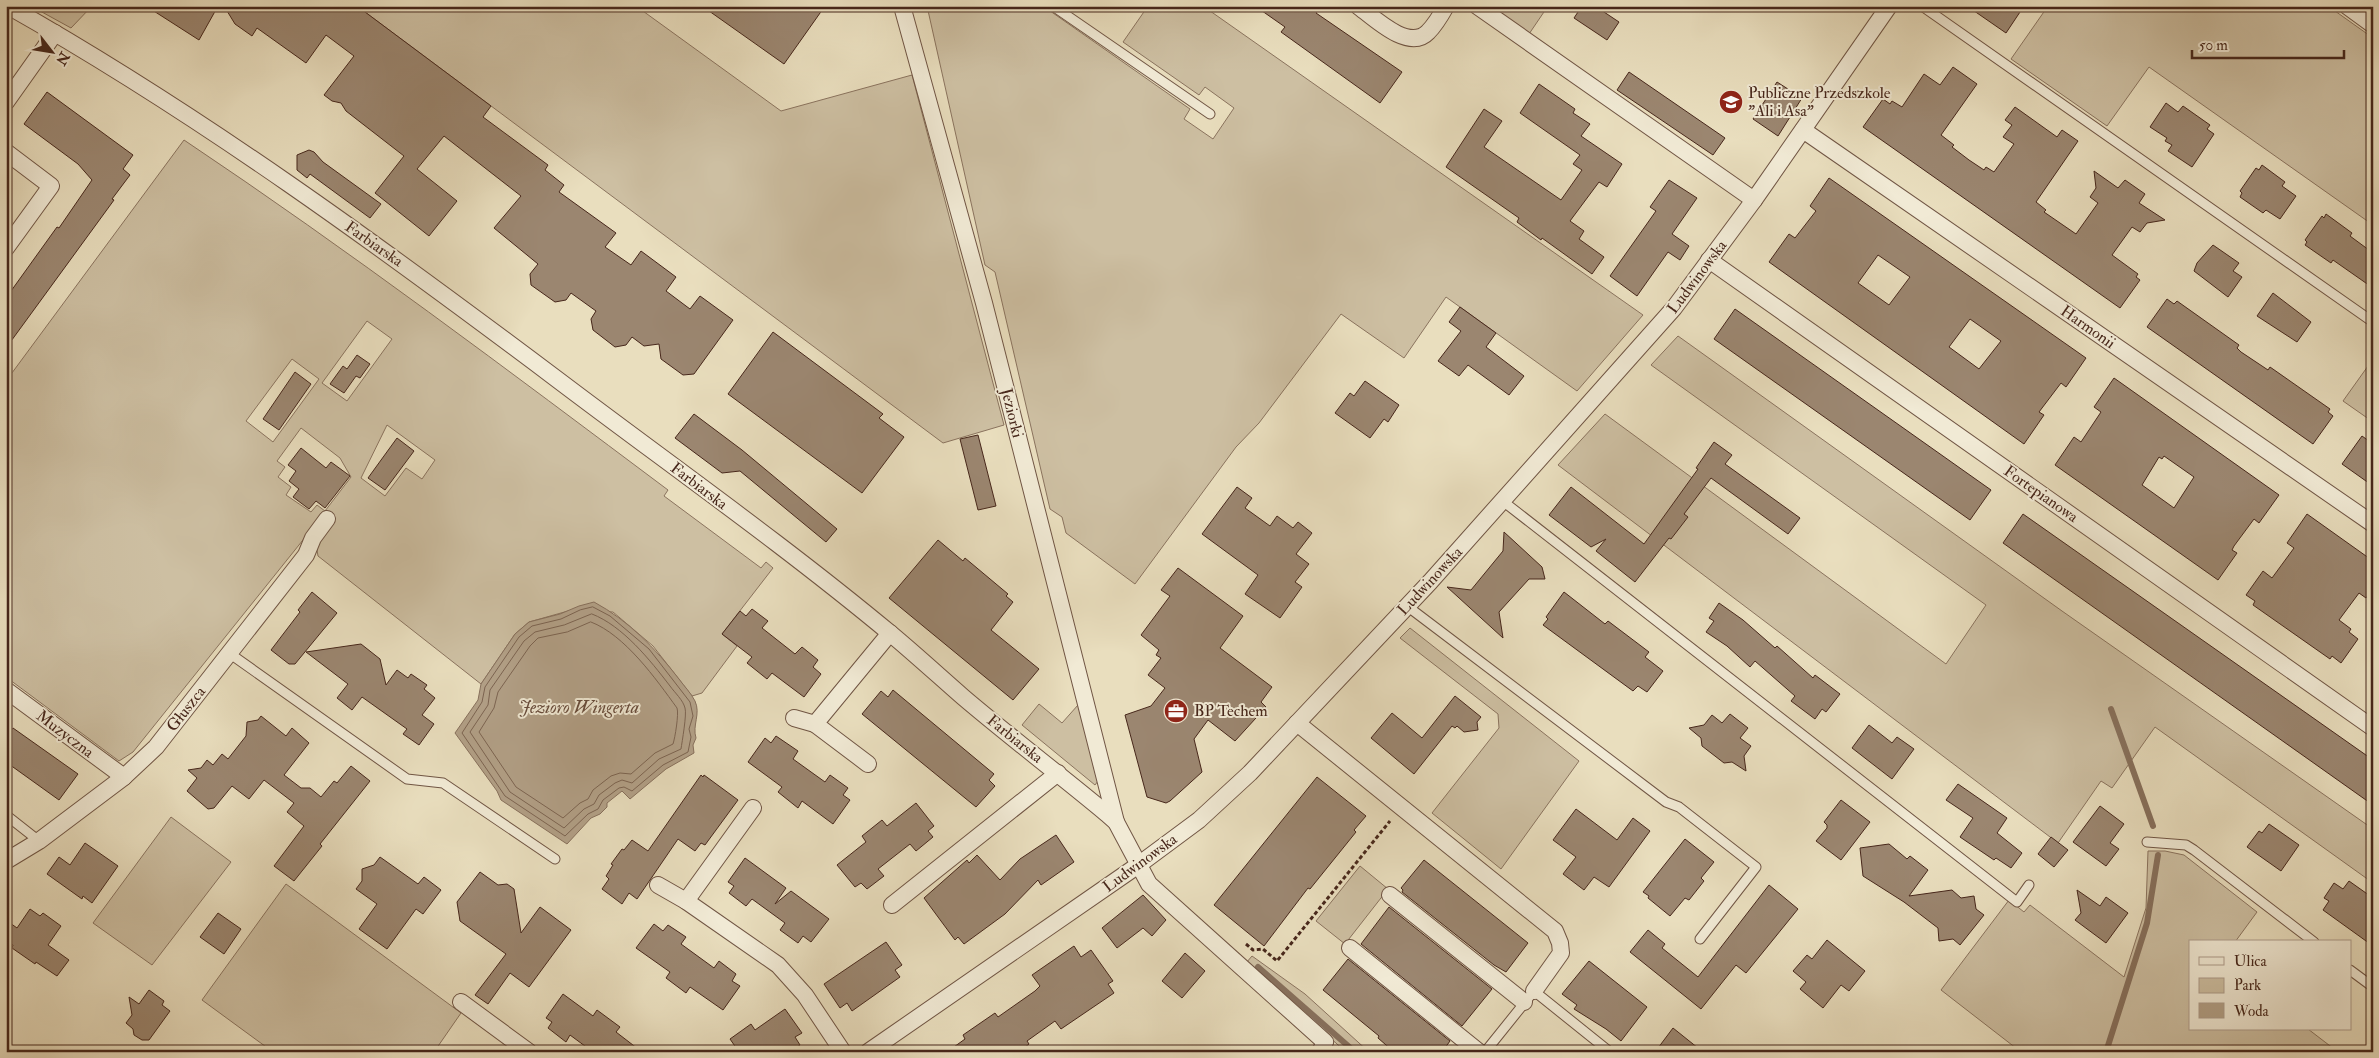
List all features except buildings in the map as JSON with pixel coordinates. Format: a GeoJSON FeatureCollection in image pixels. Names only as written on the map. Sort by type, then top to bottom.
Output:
{"type":"FeatureCollection","features":[{"type":"Feature","properties":{"kind":"street","name":"Farbiarska"},"geometry":{"type":"LineString","coordinates":[[8,6],[55,33],[301,192],[421,277],[786,552],[890,633],[964,698],[1116,822],[1137,866],[1149,884],[1322,1047]]}},
{"type":"Feature","properties":{"kind":"street","name":"Jeziorki"},"geometry":{"type":"LineString","coordinates":[[902,6],[984,303],[1116,822]]}},
{"type":"Feature","properties":{"kind":"street"},"geometry":{"type":"LineString","coordinates":[[1358,6],[1397,34],[1410,39],[1420,38],[1428,33],[1446,6]]}},
{"type":"Feature","properties":{"kind":"street"},"geometry":{"type":"LineString","coordinates":[[1477,6],[1754,200]]}},
{"type":"Feature","properties":{"kind":"street","name":"Ludwinowska"},"geometry":{"type":"LineString","coordinates":[[868,1052],[1137,866],[1199,820],[1250,773],[1504,502],[1674,308],[1754,200],[1888,6]]}},
{"type":"Feature","properties":{"kind":"street"},"geometry":{"type":"LineString","coordinates":[[2347,6],[2373,25]]}},
{"type":"Feature","properties":{"kind":"street"},"geometry":{"type":"LineString","coordinates":[[6,102],[55,33]]}},
{"type":"Feature","properties":{"kind":"street","name":"Harmonii"},"geometry":{"type":"LineString","coordinates":[[1803,130],[2373,524]]}},
{"type":"Feature","properties":{"kind":"street"},"geometry":{"type":"LineString","coordinates":[[6,152],[51,186],[7,247]]}},
{"type":"Feature","properties":{"kind":"street","name":"Fortepianowa"},"geometry":{"type":"LineString","coordinates":[[1709,260],[2373,728]]}},
{"type":"Feature","properties":{"kind":"street","name":"Głuszca"},"geometry":{"type":"LineString","coordinates":[[6,861],[39,841],[124,778],[156,746],[306,554],[313,538],[328,519]]}},
{"type":"Feature","properties":{"kind":"street"},"geometry":{"type":"LineString","coordinates":[[815,724],[890,633]]}},
{"type":"Feature","properties":{"kind":"street","name":"Muzyczna"},"geometry":{"type":"LineString","coordinates":[[6,690],[124,778]]}},
{"type":"Feature","properties":{"kind":"street"},"geometry":{"type":"LineString","coordinates":[[794,718],[815,724],[868,764]]}},
{"type":"Feature","properties":{"kind":"street"},"geometry":{"type":"LineString","coordinates":[[1297,723],[1555,931],[1560,943],[1561,953],[1529,996],[1390,895]]}},
{"type":"Feature","properties":{"kind":"street"},"geometry":{"type":"LineString","coordinates":[[892,904],[1058,773]]}},
{"type":"Feature","properties":{"kind":"street"},"geometry":{"type":"LineString","coordinates":[[686,901],[753,808]]}},
{"type":"Feature","properties":{"kind":"street"},"geometry":{"type":"LineString","coordinates":[[658,885],[686,901],[778,965],[793,979],[843,1052]]}},
{"type":"Feature","properties":{"kind":"street"},"geometry":{"type":"LineString","coordinates":[[1350,948],[1479,1052]]}},
{"type":"Feature","properties":{"kind":"street"},"geometry":{"type":"LineString","coordinates":[[461,1002],[529,1052]]}},
{"type":"Feature","properties":{"kind":"lane"},"geometry":{"type":"LineString","coordinates":[[1053,6],[1210,114]]}},
{"type":"Feature","properties":{"kind":"lane"},"geometry":{"type":"LineString","coordinates":[[1922,6],[2373,322]]}},
{"type":"Feature","properties":{"kind":"lane"},"geometry":{"type":"LineString","coordinates":[[1504,502],[2017,902],[2029,885]]}},
{"type":"Feature","properties":{"kind":"lane"},"geometry":{"type":"LineString","coordinates":[[1407,606],[1666,802],[1679,806],[1756,867],[1700,939]]}},
{"type":"Feature","properties":{"kind":"lane"},"geometry":{"type":"LineString","coordinates":[[229,653],[407,779],[443,783],[556,859]]}},
{"type":"Feature","properties":{"kind":"lane"},"geometry":{"type":"LineString","coordinates":[[6,815],[39,841]]}},
{"type":"Feature","properties":{"kind":"lane"},"geometry":{"type":"LineString","coordinates":[[2147,842],[2186,845],[2311,940]]}},
{"type":"Feature","properties":{"kind":"lane"},"geometry":{"type":"LineString","coordinates":[[2352,971],[2373,987]]}},
{"type":"Feature","properties":{"kind":"lane"},"geometry":{"type":"LineString","coordinates":[[1485,1052],[1529,996],[1610,1052]]}},
{"type":"Feature","properties":{"kind":"path"},"geometry":{"type":"LineString","coordinates":[[1240,939],[1253,950],[1264,949],[1277,960],[1392,819]]}},
{"type":"Feature","properties":{"kind":"green space"},"geometry":{"type":"Polygon","coordinates":[[[31,6],[92,6],[71,28],[31,6]]]}},
{"type":"Feature","properties":{"kind":"green space"},"geometry":{"type":"Polygon","coordinates":[[[357,6],[636,6],[781,111],[912,75],[1004,425],[943,443],[357,6]]]}},
{"type":"Feature","properties":{"kind":"green space"},"geometry":{"type":"Polygon","coordinates":[[[927,6],[1043,6],[1190,109],[1184,119],[1213,139],[1234,108],[1205,87],[1199,95],[1123,42],[1148,6],[1203,6],[1643,315],[1577,391],[1446,297],[1404,358],[1341,314],[1259,423],[1236,447],[1135,584],[1066,533],[1062,517],[1050,509],[995,272],[985,265],[927,6]]]}},
{"type":"Feature","properties":{"kind":"green space"},"geometry":{"type":"Polygon","coordinates":[[[1490,6],[1548,6],[1529,34],[1490,6]]]}},
{"type":"Feature","properties":{"kind":"green space"},"geometry":{"type":"Polygon","coordinates":[[[2048,6],[2328,6],[2373,38],[2373,225],[2149,67],[2107,126],[2011,59],[2048,6]]]}},
{"type":"Feature","properties":{"kind":"green space"},"geometry":{"type":"Polygon","coordinates":[[[184,140],[368,268],[489,356],[668,490],[664,496],[761,568],[766,562],[773,568],[722,634],[737,646],[702,693],[692,696],[653,646],[613,612],[568,611],[529,622],[515,634],[481,684],[318,556],[316,544],[323,515],[133,752],[119,761],[6,677],[6,381],[184,140]],[[367,321],[322,383],[347,401],[392,339],[367,321]],[[292,359],[246,421],[273,442],[319,379],[292,359]],[[387,425],[361,478],[385,496],[406,468],[422,479],[435,460],[387,425]],[[301,428],[277,461],[285,467],[278,477],[291,487],[286,495],[311,512],[317,505],[325,511],[351,477],[340,458],[301,428]]]}},
{"type":"Feature","properties":{"kind":"green space"},"geometry":{"type":"Polygon","coordinates":[[[1678,336],[2062,611],[2373,829],[2373,883],[2155,727],[2112,788],[2101,781],[2058,843],[1558,465],[1605,414],[1946,664],[1986,605],[1651,365],[1678,336]]]}},
{"type":"Feature","properties":{"kind":"green space"},"geometry":{"type":"Polygon","coordinates":[[[2373,359],[2373,422],[2343,401],[2373,359]]]}},
{"type":"Feature","properties":{"kind":"green space"},"geometry":{"type":"Polygon","coordinates":[[[1410,628],[1579,761],[1501,869],[1432,813],[1499,728],[1498,714],[1400,638],[1410,628]]]}},
{"type":"Feature","properties":{"kind":"green space"},"geometry":{"type":"Polygon","coordinates":[[[1039,704],[1062,723],[1078,705],[1098,775],[1098,781],[1095,785],[1022,725],[1039,704]]]}},
{"type":"Feature","properties":{"kind":"green space"},"geometry":{"type":"Polygon","coordinates":[[[171,817],[231,862],[152,965],[93,923],[171,817]]]}},
{"type":"Feature","properties":{"kind":"green space"},"geometry":{"type":"Polygon","coordinates":[[[2148,851],[2165,851],[2184,855],[2257,912],[2236,940],[2189,940],[2189,1030],[2309,1030],[2338,1052],[2021,1052],[1941,990],[2009,900],[2024,912],[2030,905],[2124,977],[2146,908],[2148,851]]]}},
{"type":"Feature","properties":{"kind":"green space"},"geometry":{"type":"Polygon","coordinates":[[[1360,866],[1388,889],[1345,944],[1316,921],[1360,866]]]}},
{"type":"Feature","properties":{"kind":"green space"},"geometry":{"type":"Polygon","coordinates":[[[286,884],[461,1013],[434,1052],[273,1052],[202,1000],[286,884]]]}},
{"type":"Feature","properties":{"kind":"green space"},"geometry":{"type":"Polygon","coordinates":[[[1252,956],[1305,994],[1369,1052],[1346,1052],[1246,963],[1252,956]]]}},
{"type":"Feature","properties":{"kind":"water","name":"Jezioro Wingerta"},"geometry":{"type":"Polygon","coordinates":[[[594,602],[607,609],[641,636],[661,657],[689,692],[697,706],[696,738],[693,745],[694,753],[666,769],[630,799],[622,791],[607,803],[607,807],[600,814],[591,818],[567,844],[501,800],[497,791],[455,733],[478,700],[481,684],[515,634],[529,622],[594,602]]]}},
{"type":"Feature","properties":{"kind":"waterway"},"geometry":{"type":"LineString","coordinates":[[2111,709],[2153,826]]}},
{"type":"Feature","properties":{"kind":"waterway"},"geometry":{"type":"LineString","coordinates":[[2106,1052],[2147,923],[2158,855]]}},
{"type":"Feature","properties":{"kind":"waterway"},"geometry":{"type":"LineString","coordinates":[[1258,967],[1355,1052]]}},
{"type":"Feature","properties":{"kind":"place","name":"Publiczne Przedszkole \"Ali i Asa\""},"geometry":{"type":"Point","coordinates":[1731,102]}},
{"type":"Feature","properties":{"kind":"place","name":"BP Techem"},"geometry":{"type":"Point","coordinates":[1176,711]}}]}
